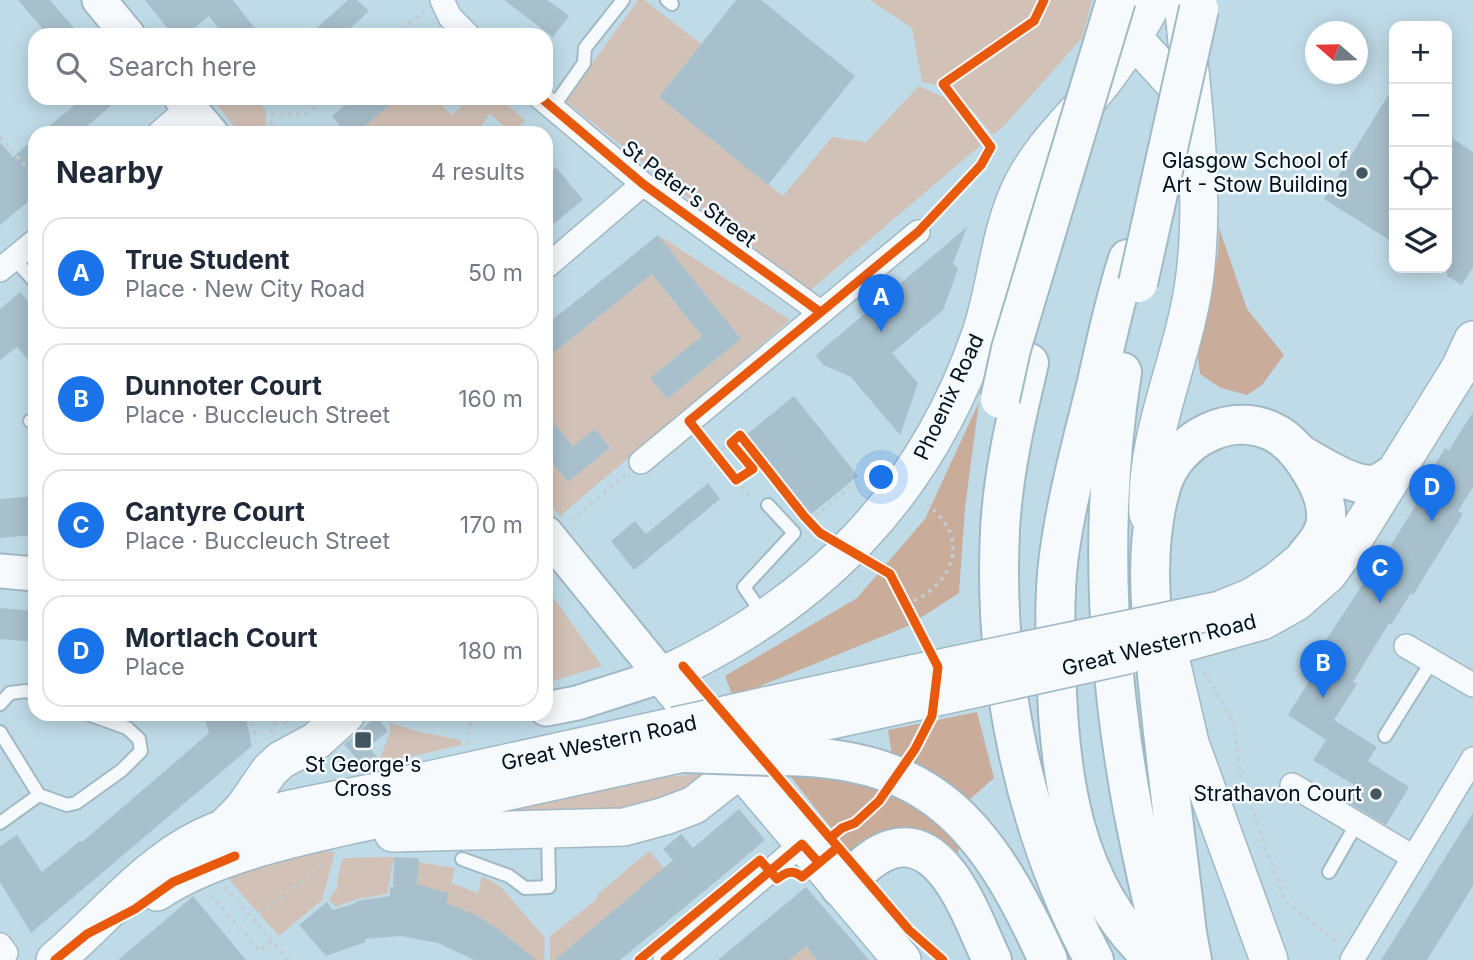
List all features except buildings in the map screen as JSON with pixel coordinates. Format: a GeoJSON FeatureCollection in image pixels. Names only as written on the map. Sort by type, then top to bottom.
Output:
{"type":"FeatureCollection","features":[{"type":"Feature","properties":{"kind":"highway"},"geometry":{"type":"LineString","coordinates":[[1071,960],[1056,929],[1017,818],[995,730],[982,620],[984,503],[1000,399],[1011,349],[1116,0]]}},
{"type":"Feature","properties":{"kind":"highway"},"geometry":{"type":"LineString","coordinates":[[1094,960],[1057,885],[1017,745],[1005,668],[1000,530],[1014,428],[1029,363],[1086,163],[1125,0]]}},
{"type":"Feature","properties":{"kind":"highway"},"geometry":{"type":"LineString","coordinates":[[1155,960],[1126,931],[1101,893],[1088,866],[1060,758],[1055,621],[1060,542],[1088,416],[1133,271],[1194,3]]}},
{"type":"Feature","properties":{"kind":"highway"},"geometry":{"type":"LineString","coordinates":[[1133,271],[1109,474],[1108,595],[1123,756],[1140,848],[1169,960]]}},
{"type":"Feature","properties":{"kind":"highway"},"geometry":{"type":"LineString","coordinates":[[1192,960],[1163,742],[1151,607],[1151,542],[1157,503],[1168,469],[1199,437],[1222,427],[1255,426],[1276,433],[1300,454],[1334,473],[1376,482]]}},
{"type":"Feature","properties":{"kind":"highway"},"geometry":{"type":"LineString","coordinates":[[1300,454],[1321,489],[1326,511],[1323,533],[1307,555]]}},
{"type":"Feature","properties":{"kind":"highway"},"geometry":{"type":"LineString","coordinates":[[679,740],[762,741],[806,755],[892,774],[939,800],[963,821],[989,851],[1012,885],[1048,960]]}},
{"type":"Feature","properties":{"kind":"highway"},"geometry":{"type":"LineString","coordinates":[[821,864],[865,865],[891,850],[914,849],[927,854],[946,870],[992,960]]}},
{"type":"Feature","properties":{"kind":"main road","name":"Phoenix Road"},"geometry":{"type":"LineString","coordinates":[[662,676],[710,652],[792,600],[845,554],[895,497],[914,469],[957,391],[981,332],[998,261],[1021,187],[1037,158],[1092,95],[1133,39],[1154,0]]}},
{"type":"Feature","properties":{"kind":"main road"},"geometry":{"type":"LineString","coordinates":[[1194,3],[1192,103],[1199,196],[1198,244],[1187,318],[1152,445],[1148,474],[1151,542],[1166,638],[1190,743],[1269,960]]}},
{"type":"Feature","properties":{"kind":"main road"},"geometry":{"type":"LineString","coordinates":[[1133,39],[1192,103]]}},
{"type":"Feature","properties":{"kind":"main road"},"geometry":{"type":"LineString","coordinates":[[1376,482],[1405,418],[1448,361],[1473,334]]}},
{"type":"Feature","properties":{"kind":"main road"},"geometry":{"type":"LineString","coordinates":[[1376,482],[1460,368],[1473,340]]}},
{"type":"Feature","properties":{"kind":"main road","name":"Great Western Road"},"geometry":{"type":"LineString","coordinates":[[918,687],[1187,642],[1223,621],[1330,538],[1376,482]]}},
{"type":"Feature","properties":{"kind":"main road","name":"Great Western Road"},"geometry":{"type":"LineString","coordinates":[[55,960],[87,934],[130,890],[164,863],[201,838],[223,830],[325,803],[679,740],[762,741],[918,687],[1223,621],[1280,612],[1311,590],[1342,557],[1376,482]]}},
{"type":"Feature","properties":{"kind":"main road"},"geometry":{"type":"LineString","coordinates":[[662,676],[762,741],[821,864],[902,960]]}},
{"type":"Feature","properties":{"kind":"main road"},"geometry":{"type":"LineString","coordinates":[[223,830],[243,810],[270,770],[281,760],[316,741],[338,721]]}},
{"type":"Feature","properties":{"kind":"main road","name":"Great Western Road"},"geometry":{"type":"LineString","coordinates":[[87,934],[135,909],[189,874],[235,856],[327,842],[679,740]]}},
{"type":"Feature","properties":{"kind":"main road"},"geometry":{"type":"LineString","coordinates":[[327,842],[609,829],[665,816],[694,805],[762,741]]}},
{"type":"Feature","properties":{"kind":"street"},"geometry":{"type":"LineString","coordinates":[[99,0],[122,28]]}},
{"type":"Feature","properties":{"kind":"street"},"geometry":{"type":"LineString","coordinates":[[434,4],[461,28]]}},
{"type":"Feature","properties":{"kind":"street"},"geometry":{"type":"LineString","coordinates":[[165,126],[182,105]]}},
{"type":"Feature","properties":{"kind":"street"},"geometry":{"type":"LineString","coordinates":[[188,105],[205,126]]}},
{"type":"Feature","properties":{"kind":"street","name":"St Peter's Street"},"geometry":{"type":"LineString","coordinates":[[549,105],[643,184],[820,312]]}},
{"type":"Feature","properties":{"kind":"street"},"geometry":{"type":"LineString","coordinates":[[553,261],[643,184]]}},
{"type":"Feature","properties":{"kind":"street"},"geometry":{"type":"LineString","coordinates":[[640,463],[918,232]]}},
{"type":"Feature","properties":{"kind":"street"},"geometry":{"type":"LineString","coordinates":[[7,265],[28,247]]}},
{"type":"Feature","properties":{"kind":"street"},"geometry":{"type":"LineString","coordinates":[[553,545],[662,676],[577,703],[553,708]]}},
{"type":"Feature","properties":{"kind":"street"},"geometry":{"type":"LineString","coordinates":[[0,571],[28,573]]}},
{"type":"Feature","properties":{"kind":"street"},"geometry":{"type":"LineString","coordinates":[[1406,646],[1473,685]]}},
{"type":"Feature","properties":{"kind":"street"},"geometry":{"type":"LineString","coordinates":[[1353,958],[1473,759]]}},
{"type":"Feature","properties":{"kind":"street"},"geometry":{"type":"LineString","coordinates":[[1292,785],[1413,857]]}},
{"type":"Feature","properties":{"kind":"street"},"geometry":{"type":"LineString","coordinates":[[666,960],[821,864]]}},
{"type":"Feature","properties":{"kind":"lane"},"geometry":{"type":"LineString","coordinates":[[553,96],[584,62],[585,48],[624,0]]}},
{"type":"Feature","properties":{"kind":"lane"},"geometry":{"type":"LineString","coordinates":[[7,265],[28,278]]}},
{"type":"Feature","properties":{"kind":"lane"},"geometry":{"type":"LineString","coordinates":[[765,618],[744,587],[794,533],[768,505]]}},
{"type":"Feature","properties":{"kind":"lane"},"geometry":{"type":"LineString","coordinates":[[1385,736],[1432,661]]}},
{"type":"Feature","properties":{"kind":"lane"},"geometry":{"type":"LineString","coordinates":[[0,704],[10,693],[28,692]]}},
{"type":"Feature","properties":{"kind":"lane"},"geometry":{"type":"LineString","coordinates":[[0,732],[40,795],[66,805],[76,803],[122,770],[141,751],[139,739],[127,728],[108,721]]}},
{"type":"Feature","properties":{"kind":"lane"},"geometry":{"type":"LineString","coordinates":[[0,823],[40,795]]}},
{"type":"Feature","properties":{"kind":"lane"},"geometry":{"type":"LineString","coordinates":[[1329,872],[1357,823]]}},
{"type":"Feature","properties":{"kind":"lane"},"geometry":{"type":"LineString","coordinates":[[462,859],[509,876],[525,888],[549,887],[548,830]]}},
{"type":"Feature","properties":{"kind":"path"},"geometry":{"type":"LineString","coordinates":[[405,28],[434,4]]}},
{"type":"Feature","properties":{"kind":"path"},"geometry":{"type":"LineString","coordinates":[[271,126],[272,115],[307,114],[317,105]]}},
{"type":"Feature","properties":{"kind":"path"},"geometry":{"type":"LineString","coordinates":[[0,137],[28,169]]}},
{"type":"Feature","properties":{"kind":"path"},"geometry":{"type":"LineString","coordinates":[[689,421],[723,463]]}},
{"type":"Feature","properties":{"kind":"path"},"geometry":{"type":"LineString","coordinates":[[716,455],[740,435]]}},
{"type":"Feature","properties":{"kind":"path"},"geometry":{"type":"LineString","coordinates":[[731,443],[738,452]]}},
{"type":"Feature","properties":{"kind":"path"},"geometry":{"type":"LineString","coordinates":[[553,533],[640,463]]}},
{"type":"Feature","properties":{"kind":"path"},"geometry":{"type":"LineString","coordinates":[[730,472],[741,477],[751,500],[768,505]]}},
{"type":"Feature","properties":{"kind":"path"},"geometry":{"type":"LineString","coordinates":[[809,521],[849,488],[871,481]]}},
{"type":"Feature","properties":{"kind":"path"},"geometry":{"type":"LineString","coordinates":[[906,604],[929,593],[943,578],[951,562],[954,539],[943,518],[929,506]]}},
{"type":"Feature","properties":{"kind":"path"},"geometry":{"type":"LineString","coordinates":[[901,594],[911,614]]}},
{"type":"Feature","properties":{"kind":"path"},"geometry":{"type":"LineString","coordinates":[[1187,642],[1233,721],[1241,779],[1285,901],[1353,958]]}},
{"type":"Feature","properties":{"kind":"path"},"geometry":{"type":"LineString","coordinates":[[252,721],[257,749]]}},
{"type":"Feature","properties":{"kind":"path"},"geometry":{"type":"LineString","coordinates":[[269,738],[275,721]]}},
{"type":"Feature","properties":{"kind":"path"},"geometry":{"type":"LineString","coordinates":[[468,737],[470,721]]}},
{"type":"Feature","properties":{"kind":"path"},"geometry":{"type":"LineString","coordinates":[[253,920],[319,868],[327,842]]}},
{"type":"Feature","properties":{"kind":"path"},"geometry":{"type":"LineString","coordinates":[[219,879],[288,960]]}},
{"type":"Feature","properties":{"kind":"path"},"geometry":{"type":"LineString","coordinates":[[203,886],[260,951],[272,941]]}},
{"type":"Feature","properties":{"kind":"shaded area"},"geometry":{"type":"Polygon","coordinates":[[[638,0],[644,0],[701,44],[659,97],[783,196],[832,137],[866,142],[919,86],[964,107],[989,138],[808,292],[565,101],[638,0]]]}},
{"type":"Feature","properties":{"kind":"shaded area"},"geometry":{"type":"Polygon","coordinates":[[[870,0],[1092,0],[1082,38],[993,135],[954,95],[922,82],[912,28],[870,0]]]}},
{"type":"Feature","properties":{"kind":"shaded area"},"geometry":{"type":"Polygon","coordinates":[[[217,105],[261,105],[266,111],[265,126],[234,126],[217,105]]]}},
{"type":"Feature","properties":{"kind":"shaded area"},"geometry":{"type":"Polygon","coordinates":[[[390,105],[442,105],[452,115],[462,105],[507,105],[525,120],[519,126],[504,126],[490,114],[481,126],[364,126],[390,105]]]}},
{"type":"Feature","properties":{"kind":"shaded area"},"geometry":{"type":"Polygon","coordinates":[[[1219,228],[1247,309],[1284,355],[1262,385],[1247,395],[1221,388],[1200,374],[1198,358],[1218,253],[1219,228]]]}},
{"type":"Feature","properties":{"kind":"shaded area"},"geometry":{"type":"Polygon","coordinates":[[[658,235],[790,320],[560,516],[553,508],[553,464],[568,482],[610,448],[595,429],[573,447],[553,422],[553,353],[652,274],[702,336],[650,378],[667,399],[741,339],[658,235]]]}},
{"type":"Feature","properties":{"kind":"shaded area"},"geometry":{"type":"Polygon","coordinates":[[[979,402],[965,508],[959,593],[908,626],[733,697],[725,676],[857,598],[925,519],[979,402]]]}},
{"type":"Feature","properties":{"kind":"shaded area"},"geometry":{"type":"Polygon","coordinates":[[[553,597],[602,666],[553,681],[553,597]]]}},
{"type":"Feature","properties":{"kind":"shaded area"},"geometry":{"type":"Polygon","coordinates":[[[977,712],[994,778],[961,807],[893,762],[888,730],[977,712]]]}},
{"type":"Feature","properties":{"kind":"shaded area"},"geometry":{"type":"Polygon","coordinates":[[[390,723],[461,740],[462,745],[378,764],[390,732],[390,723]]]}},
{"type":"Feature","properties":{"kind":"shaded area"},"geometry":{"type":"Polygon","coordinates":[[[787,772],[838,778],[876,787],[933,818],[960,847],[955,858],[850,852],[787,772]]]}},
{"type":"Feature","properties":{"kind":"shaded area"},"geometry":{"type":"Polygon","coordinates":[[[699,774],[708,785],[655,814],[449,816],[633,780],[699,774]]]}},
{"type":"Feature","properties":{"kind":"shaded area"},"geometry":{"type":"Polygon","coordinates":[[[302,850],[335,852],[322,900],[279,936],[231,882],[225,870],[302,850]]]}},
{"type":"Feature","properties":{"kind":"shaded area"},"geometry":{"type":"Polygon","coordinates":[[[649,851],[664,868],[555,960],[550,960],[550,936],[596,900],[598,894],[649,851]]]}},
{"type":"Feature","properties":{"kind":"shaded area"},"geometry":{"type":"Polygon","coordinates":[[[394,857],[387,894],[357,899],[335,907],[329,899],[338,887],[343,858],[394,857]]]}},
{"type":"Feature","properties":{"kind":"shaded area"},"geometry":{"type":"Polygon","coordinates":[[[418,862],[455,868],[451,883],[478,893],[482,876],[500,886],[545,938],[544,960],[534,960],[493,927],[446,903],[448,894],[417,897],[418,862]]]}},
{"type":"Feature","properties":{"kind":"shaded area"},"geometry":{"type":"Polygon","coordinates":[[[806,946],[817,960],[789,960],[806,946]]]}},
{"type":"Feature","properties":{"kind":"cycle path"},"geometry":{"type":"LineString","coordinates":[[639,960],[760,860],[777,879],[790,872],[802,877],[838,847],[830,838],[842,828],[855,823],[879,801],[915,749],[932,716],[938,667],[890,574],[820,533],[740,435],[731,443],[753,469],[736,480],[689,421],[918,232],[981,165],[991,147],[943,84],[1034,21],[1044,0]]}},
{"type":"Feature","properties":{"kind":"cycle path"},"geometry":{"type":"LineString","coordinates":[[549,105],[643,184],[820,312]]}},
{"type":"Feature","properties":{"kind":"cycle path"},"geometry":{"type":"LineString","coordinates":[[683,666],[830,838]]}},
{"type":"Feature","properties":{"kind":"cycle path"},"geometry":{"type":"LineString","coordinates":[[665,960],[802,844],[819,863]]}},
{"type":"Feature","properties":{"kind":"cycle path"},"geometry":{"type":"LineString","coordinates":[[838,847],[909,930],[943,960]]}},
{"type":"Feature","properties":{"kind":"cycle path"},"geometry":{"type":"LineString","coordinates":[[55,960],[87,934],[135,909],[173,882],[235,856]]}},
{"type":"Feature","properties":{"kind":"place","name":"Glasgow School of Art - Stow Building"},"geometry":{"type":"Point","coordinates":[1362,173]}},
{"type":"Feature","properties":{"kind":"place","name":"True Student"},"geometry":{"type":"Point","coordinates":[881,332]}},
{"type":"Feature","properties":{"kind":"place","name":"Mortlach Court"},"geometry":{"type":"Point","coordinates":[1432,522]}},
{"type":"Feature","properties":{"kind":"place","name":"Cantyre Court"},"geometry":{"type":"Point","coordinates":[1380,603]}},
{"type":"Feature","properties":{"kind":"place","name":"Dunnoter Court"},"geometry":{"type":"Point","coordinates":[1323,698]}},
{"type":"Feature","properties":{"kind":"place","name":"St George's Cross"},"geometry":{"type":"Point","coordinates":[363,740]}},
{"type":"Feature","properties":{"kind":"place","name":"Strathavon Court"},"geometry":{"type":"Point","coordinates":[1376,794]}}]}
